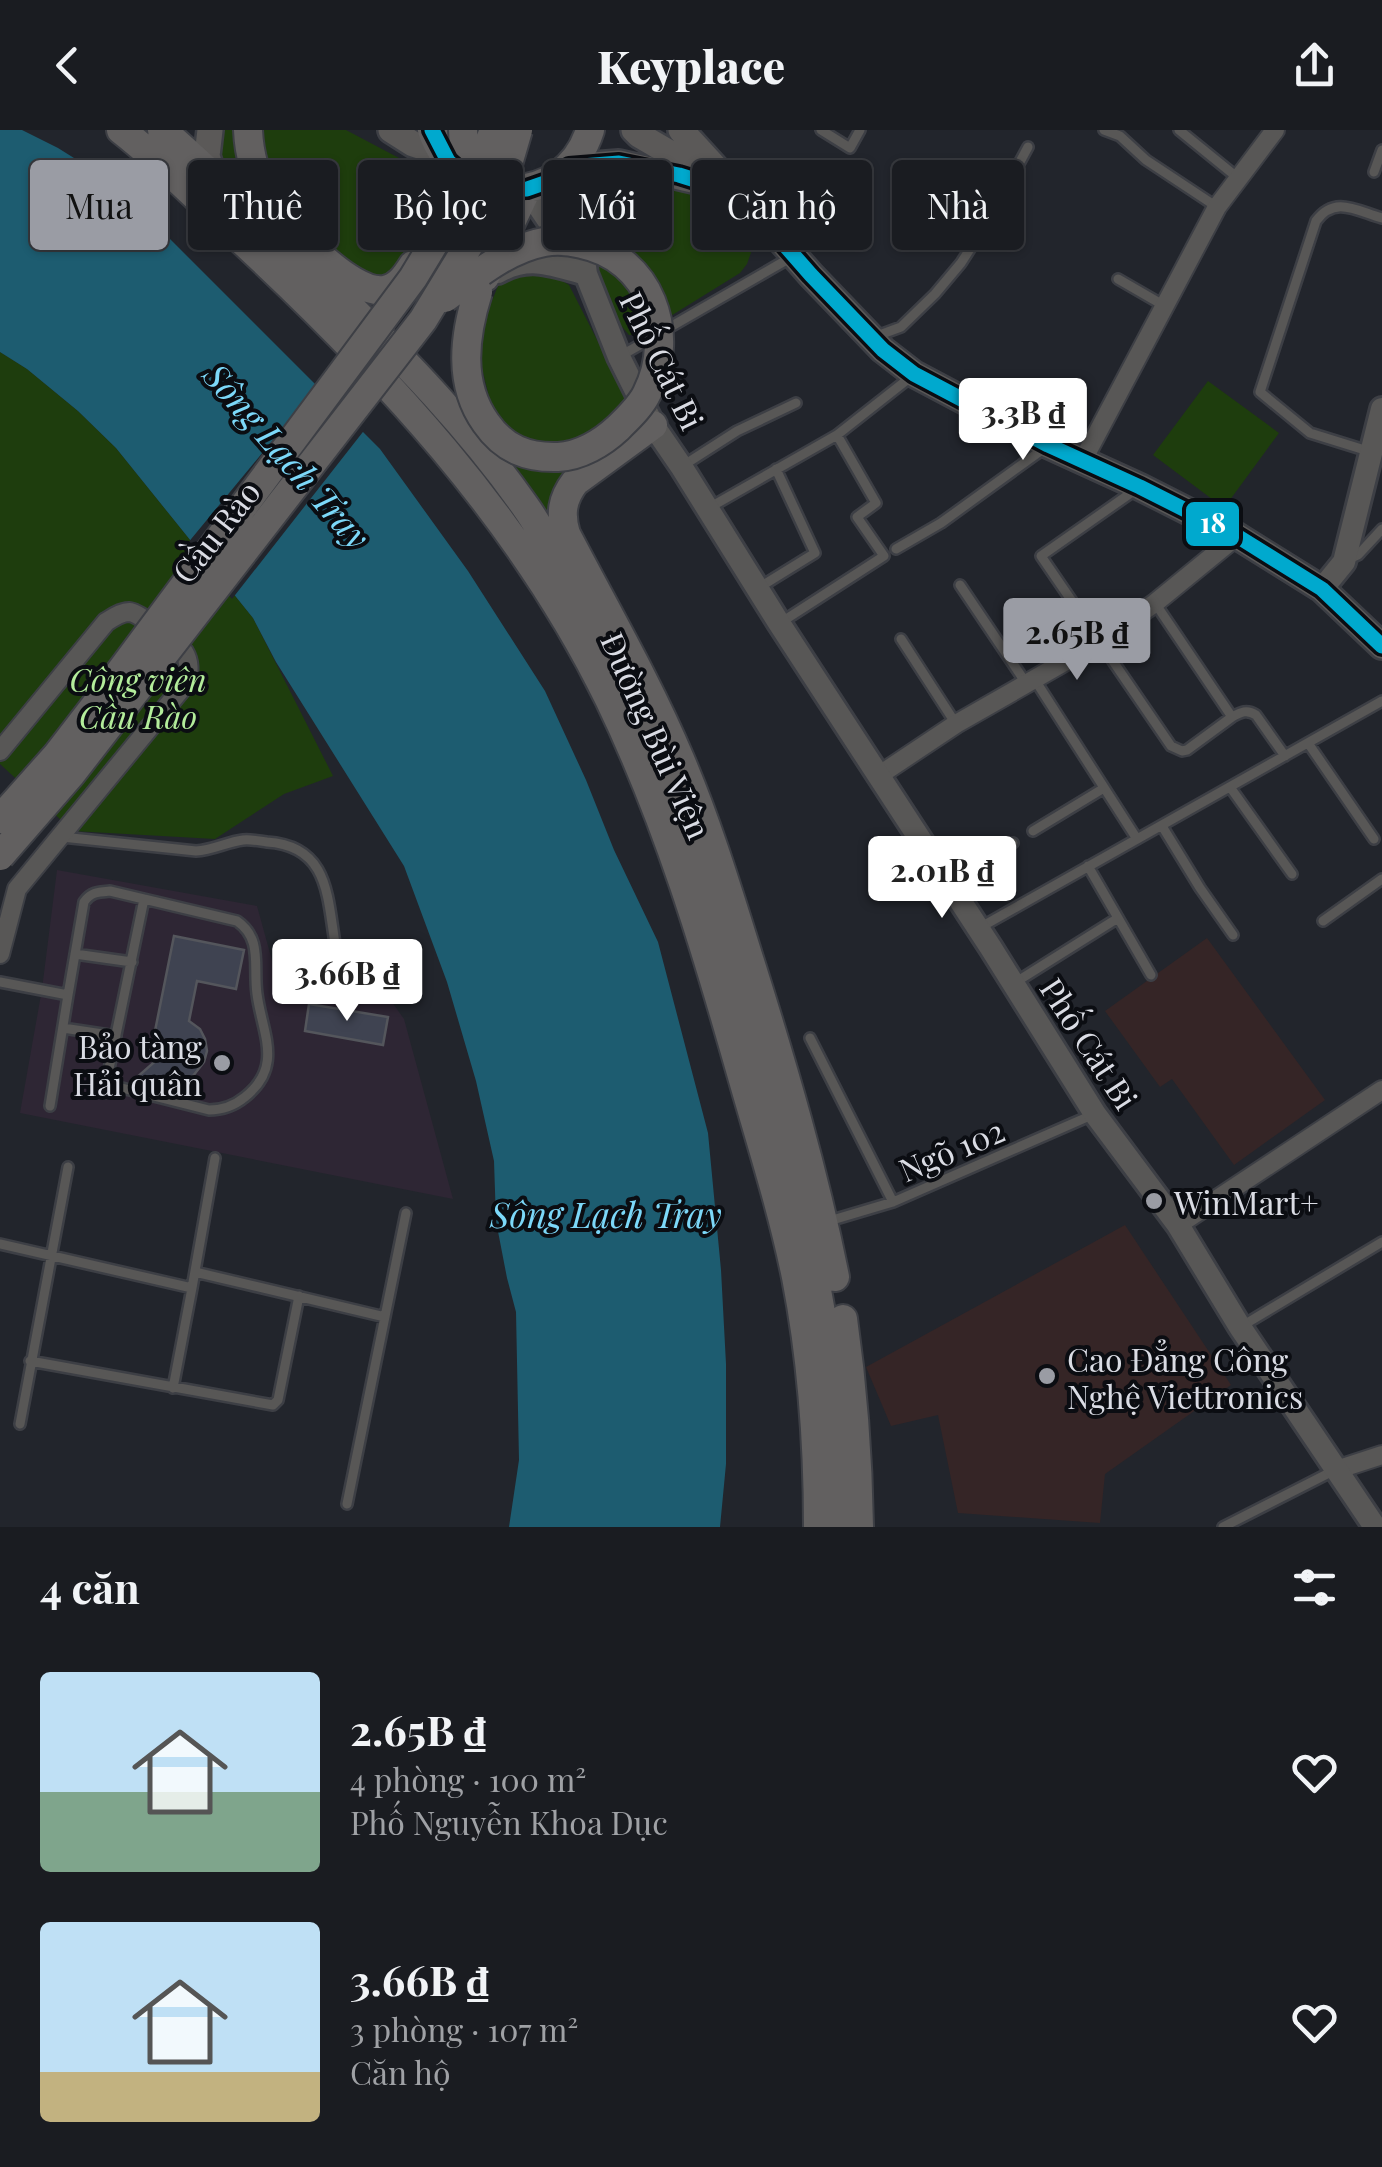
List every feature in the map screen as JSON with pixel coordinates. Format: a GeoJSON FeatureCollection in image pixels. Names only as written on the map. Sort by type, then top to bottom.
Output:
{"type":"FeatureCollection","features":[{"type":"Feature","properties":{"kind":"main road","name":"Đường Bùi Viện"},"geometry":{"type":"LineString","coordinates":[[122,130],[294,288],[430,433],[504,524],[608,696],[681,874],[791,1256],[807,1342],[818,1527]]}},
{"type":"Feature","properties":{"kind":"main road","name":"Đường Bùi Viện"},"geometry":{"type":"LineString","coordinates":[[162,130],[196,160]]}},
{"type":"Feature","properties":{"kind":"main road"},"geometry":{"type":"LineString","coordinates":[[208,160],[210,130]]}},
{"type":"Feature","properties":{"kind":"main road"},"geometry":{"type":"LineString","coordinates":[[248,130],[253,166],[266,195],[334,268],[358,286],[372,290],[396,286],[411,268],[450,196],[441,148]]}},
{"type":"Feature","properties":{"kind":"main road"},"geometry":{"type":"LineString","coordinates":[[390,130],[413,144],[441,148],[465,176],[484,186],[505,190],[543,183]]}},
{"type":"Feature","properties":{"kind":"main road"},"geometry":{"type":"LineString","coordinates":[[463,130],[465,160]]}},
{"type":"Feature","properties":{"kind":"main road","name":"Cầu Rào"},"geometry":{"type":"LineString","coordinates":[[482,160],[494,130]]}},
{"type":"Feature","properties":{"kind":"main road","name":"Cầu Rào"},"geometry":{"type":"LineString","coordinates":[[0,856],[72,772],[432,308],[504,181],[518,130]]}},
{"type":"Feature","properties":{"kind":"main road"},"geometry":{"type":"LineString","coordinates":[[574,160],[590,130]]}},
{"type":"Feature","properties":{"kind":"main road"},"geometry":{"type":"LineString","coordinates":[[634,130],[692,166]]}},
{"type":"Feature","properties":{"kind":"main road"},"geometry":{"type":"LineString","coordinates":[[681,130],[709,160]]}},
{"type":"Feature","properties":{"kind":"main road"},"geometry":{"type":"LineString","coordinates":[[432,308],[499,260],[544,242],[564,241],[609,252],[635,272],[656,312],[659,354],[647,394],[608,436],[590,448],[563,457],[518,452],[500,441],[477,409],[468,388],[468,332],[481,286],[510,222],[527,189]]}},
{"type":"Feature","properties":{"kind":"main road","name":"Đường Bùi Viện"},"geometry":{"type":"LineString","coordinates":[[290,250],[447,407],[527,508],[680,759],[710,835],[775,1043],[824,1223],[852,1379],[859,1527]]}},
{"type":"Feature","properties":{"kind":"main road","name":"Cầu Rào"},"geometry":{"type":"LineString","coordinates":[[0,819],[94,708],[431,250]]}},
{"type":"Feature","properties":{"kind":"main road"},"geometry":{"type":"LineString","coordinates":[[787,250],[872,338],[914,374],[1048,445],[1238,536],[1322,589],[1382,646]]}},
{"type":"Feature","properties":{"kind":"main road","name":"Đường Bùi Viện"},"geometry":{"type":"LineString","coordinates":[[653,425],[576,482],[566,493],[562,522],[633,679],[700,869],[797,1196],[827,1339],[840,1493],[839,1527]]}},
{"type":"Feature","properties":{"kind":"street"},"geometry":{"type":"LineString","coordinates":[[1082,460],[1217,207],[1275,130]]}},
{"type":"Feature","properties":{"kind":"street","name":"Phố Cát Bi"},"geometry":{"type":"LineString","coordinates":[[527,189],[586,274],[619,357],[653,425],[1095,1114],[1178,1225],[1240,1327],[1374,1527]]}},
{"type":"Feature","properties":{"kind":"street","name":"Phố Cát Bi"},"geometry":{"type":"LineString","coordinates":[[583,250],[586,274]]}},
{"type":"Feature","properties":{"kind":"street"},"geometry":{"type":"LineString","coordinates":[[481,286],[508,266],[536,260],[586,274]]}},
{"type":"Feature","properties":{"kind":"street"},"geometry":{"type":"LineString","coordinates":[[1322,589],[1344,562],[1382,409]]}},
{"type":"Feature","properties":{"kind":"street"},"geometry":{"type":"LineString","coordinates":[[878,776],[956,724],[1100,641],[1155,603],[1238,536]]}},
{"type":"Feature","properties":{"kind":"street"},"geometry":{"type":"LineString","coordinates":[[0,751],[106,622],[116,616],[128,612],[140,617],[188,658],[187,682],[17,888],[0,954]]}},
{"type":"Feature","properties":{"kind":"street"},"geometry":{"type":"LineString","coordinates":[[1178,1225],[1382,1090]]}},
{"type":"Feature","properties":{"kind":"street"},"geometry":{"type":"LineString","coordinates":[[1336,1470],[1382,1455]]}},
{"type":"Feature","properties":{"kind":"lane"},"geometry":{"type":"LineString","coordinates":[[821,130],[850,148],[860,130]]}},
{"type":"Feature","properties":{"kind":"lane"},"geometry":{"type":"LineString","coordinates":[[1104,130],[1120,136],[1146,160],[1217,207]]}},
{"type":"Feature","properties":{"kind":"lane"},"geometry":{"type":"LineString","coordinates":[[1179,130],[1238,178]]}},
{"type":"Feature","properties":{"kind":"lane"},"geometry":{"type":"LineString","coordinates":[[872,338],[902,327],[961,263],[1028,147]]}},
{"type":"Feature","properties":{"kind":"lane"},"geometry":{"type":"LineString","coordinates":[[1374,172],[1382,150]]}},
{"type":"Feature","properties":{"kind":"lane"},"geometry":{"type":"LineString","coordinates":[[1371,452],[1310,433],[1260,392],[1316,221],[1330,207],[1339,205],[1382,218]]}},
{"type":"Feature","properties":{"kind":"lane"},"geometry":{"type":"LineString","coordinates":[[619,357],[792,256]]}},
{"type":"Feature","properties":{"kind":"lane"},"geometry":{"type":"LineString","coordinates":[[1118,279],[1164,306]]}},
{"type":"Feature","properties":{"kind":"lane"},"geometry":{"type":"LineString","coordinates":[[707,509],[837,435],[914,374]]}},
{"type":"Feature","properties":{"kind":"lane"},"geometry":{"type":"LineString","coordinates":[[681,466],[737,431],[796,404]]}},
{"type":"Feature","properties":{"kind":"lane"},"geometry":{"type":"LineString","coordinates":[[779,624],[884,556],[857,517],[876,503],[837,435]]}},
{"type":"Feature","properties":{"kind":"lane"},"geometry":{"type":"LineString","coordinates":[[896,549],[941,523],[1048,445]]}},
{"type":"Feature","properties":{"kind":"lane"},"geometry":{"type":"LineString","coordinates":[[758,588],[815,553],[776,469]]}},
{"type":"Feature","properties":{"kind":"lane"},"geometry":{"type":"LineString","coordinates":[[1140,487],[1040,556],[1170,746],[1182,752],[1245,711],[1256,715],[1284,756]]}},
{"type":"Feature","properties":{"kind":"lane"},"geometry":{"type":"LineString","coordinates":[[1344,562],[1358,555],[1382,528]]}},
{"type":"Feature","properties":{"kind":"lane"},"geometry":{"type":"LineString","coordinates":[[960,585],[1137,839]]}},
{"type":"Feature","properties":{"kind":"lane"},"geometry":{"type":"LineString","coordinates":[[1155,603],[1232,717]]}},
{"type":"Feature","properties":{"kind":"lane"},"geometry":{"type":"LineString","coordinates":[[901,640],[956,724]]}},
{"type":"Feature","properties":{"kind":"lane"},"geometry":{"type":"LineString","coordinates":[[978,928],[1382,701]]}},
{"type":"Feature","properties":{"kind":"lane"},"geometry":{"type":"LineString","coordinates":[[1308,742],[1374,839]]}},
{"type":"Feature","properties":{"kind":"lane"},"geometry":{"type":"LineString","coordinates":[[1230,787],[1292,874]]}},
{"type":"Feature","properties":{"kind":"lane"},"geometry":{"type":"LineString","coordinates":[[1033,832],[1104,788]]}},
{"type":"Feature","properties":{"kind":"lane"},"geometry":{"type":"LineString","coordinates":[[1162,826],[1233,935]]}},
{"type":"Feature","properties":{"kind":"lane"},"geometry":{"type":"LineString","coordinates":[[59,837],[196,851],[244,840],[284,843],[312,859],[323,877],[336,949]]}},
{"type":"Feature","properties":{"kind":"lane"},"geometry":{"type":"LineString","coordinates":[[948,883],[1013,844]]}},
{"type":"Feature","properties":{"kind":"lane"},"geometry":{"type":"LineString","coordinates":[[1088,866],[1151,975]]}},
{"type":"Feature","properties":{"kind":"lane"},"geometry":{"type":"LineString","coordinates":[[1324,921],[1382,879]]}},
{"type":"Feature","properties":{"kind":"lane"},"geometry":{"type":"LineString","coordinates":[[50,1106],[84,902],[89,895],[110,891],[238,921],[248,929],[255,946],[254,978],[265,1025],[268,1054],[264,1076],[253,1091],[224,1110],[105,1088],[144,899]]}},
{"type":"Feature","properties":{"kind":"lane"},"geometry":{"type":"LineString","coordinates":[[1013,984],[1118,918]]}},
{"type":"Feature","properties":{"kind":"lane"},"geometry":{"type":"LineString","coordinates":[[75,954],[132,962]]}},
{"type":"Feature","properties":{"kind":"lane"},"geometry":{"type":"LineString","coordinates":[[0,982],[68,995]]}},
{"type":"Feature","properties":{"kind":"lane"},"geometry":{"type":"LineString","coordinates":[[63,1028],[116,1036]]}},
{"type":"Feature","properties":{"kind":"lane"},"geometry":{"type":"LineString","coordinates":[[810,1038],[893,1202]]}},
{"type":"Feature","properties":{"kind":"lane","name":"Ngõ 102"},"geometry":{"type":"LineString","coordinates":[[824,1223],[893,1202],[1095,1114]]}},
{"type":"Feature","properties":{"kind":"lane"},"geometry":{"type":"LineString","coordinates":[[173,1388],[214,1158]]}},
{"type":"Feature","properties":{"kind":"lane"},"geometry":{"type":"LineString","coordinates":[[20,1424],[68,1168]]}},
{"type":"Feature","properties":{"kind":"lane"},"geometry":{"type":"LineString","coordinates":[[346,1504],[406,1213]]}},
{"type":"Feature","properties":{"kind":"lane"},"geometry":{"type":"LineString","coordinates":[[1240,1327],[1382,1242]]}},
{"type":"Feature","properties":{"kind":"lane"},"geometry":{"type":"LineString","coordinates":[[0,1244],[192,1288]]}},
{"type":"Feature","properties":{"kind":"lane"},"geometry":{"type":"LineString","coordinates":[[194,1272],[385,1317]]}},
{"type":"Feature","properties":{"kind":"lane"},"geometry":{"type":"LineString","coordinates":[[30,1362],[273,1405],[278,1400],[298,1296]]}},
{"type":"Feature","properties":{"kind":"lane"},"geometry":{"type":"LineString","coordinates":[[1223,1527],[1336,1470]]}},
{"type":"Feature","properties":{"kind":"shaded area","name":"Bảo tàng Hải quân"},"geometry":{"type":"Polygon","coordinates":[[[57,870],[257,906],[278,982],[384,991],[404,1019],[453,1199],[20,1113],[42,989],[57,870]]]}},
{"type":"Feature","properties":{"kind":"shaded area"},"geometry":{"type":"Polygon","coordinates":[[[1207,938],[1325,1100],[1234,1165],[1172,1079],[1160,1087],[1105,1011],[1207,938]]]}},
{"type":"Feature","properties":{"kind":"shaded area","name":"Cao Đẳng Công Nghệ Viettronics"},"geometry":{"type":"Polygon","coordinates":[[[1125,1225],[1231,1385],[1105,1474],[1100,1523],[958,1513],[938,1415],[891,1426],[866,1367],[1125,1225]]]}},
{"type":"Feature","properties":{"kind":"green space"},"geometry":{"type":"Polygon","coordinates":[[[222,130],[346,130],[399,158],[358,160],[358,250],[424,250],[393,301],[375,304],[342,290],[301,250],[338,250],[338,160],[223,160],[222,130]]]}},
{"type":"Feature","properties":{"kind":"green space"},"geometry":{"type":"Polygon","coordinates":[[[672,186],[692,194],[692,250],[752,250],[740,273],[640,335],[629,335],[619,323],[587,250],[672,250],[672,186]]]}},
{"type":"Feature","properties":{"kind":"green space"},"geometry":{"type":"Polygon","coordinates":[[[536,270],[569,285],[636,416],[555,527],[496,452],[492,409],[480,360],[487,313],[498,286],[512,274],[536,270]]]}},
{"type":"Feature","properties":{"kind":"green space","name":"Công viên Cầu Rào"},"geometry":{"type":"Polygon","coordinates":[[[0,352],[78,411],[116,448],[253,618],[333,776],[284,794],[215,839],[73,831],[0,764],[0,352]]]}},
{"type":"Feature","properties":{"kind":"green space"},"geometry":{"type":"Polygon","coordinates":[[[1208,381],[1279,433],[1224,508],[1153,455],[1208,381]]]}},
{"type":"Feature","properties":{"kind":"water","name":"Sông Lạch Tray"},"geometry":{"type":"Polygon","coordinates":[[[0,130],[22,130],[77,160],[30,160],[30,250],[168,250],[168,237],[380,449],[468,571],[545,691],[658,942],[708,1133],[726,1364],[726,1464],[720,1527],[509,1527],[519,1460],[516,1312],[496,1221],[494,1161],[447,982],[404,866],[276,662],[253,618],[116,448],[78,411],[0,352],[0,130]]]}},
{"type":"Feature","properties":{"kind":"pier"},"geometry":{"type":"Polygon","coordinates":[[[318,381],[366,428],[232,599],[187,544],[318,381]]]}},
{"type":"Feature","properties":{"kind":"building"},"geometry":{"type":"Polygon","coordinates":[[[174,936],[244,950],[236,989],[197,981],[189,1021],[205,1039],[204,1062],[189,1081],[164,1090],[135,1079],[167,1051],[154,1036],[174,936]]]}},
{"type":"Feature","properties":{"kind":"building"},"geometry":{"type":"Polygon","coordinates":[[[309,1004],[388,1017],[383,1045],[305,1031],[309,1004]]]}},
{"type":"Feature","properties":{"kind":"transit line","name":"18"},"geometry":{"type":"LineString","coordinates":[[432,130],[448,161],[484,186],[527,189],[550,181],[569,167],[619,163],[679,175],[740,194],[883,350],[914,374],[1048,445],[1237,536],[1322,589],[1382,646]]}},
{"type":"Feature","properties":{"kind":"place","name":"Bảo tàng Hải quân"},"geometry":{"type":"Point","coordinates":[222,1063]}},
{"type":"Feature","properties":{"kind":"place","name":"WinMart+"},"geometry":{"type":"Point","coordinates":[1154,1201]}},
{"type":"Feature","properties":{"kind":"place","name":"Cao Đẳng Công Nghệ Viettronics"},"geometry":{"type":"Point","coordinates":[1047,1376]}}]}
